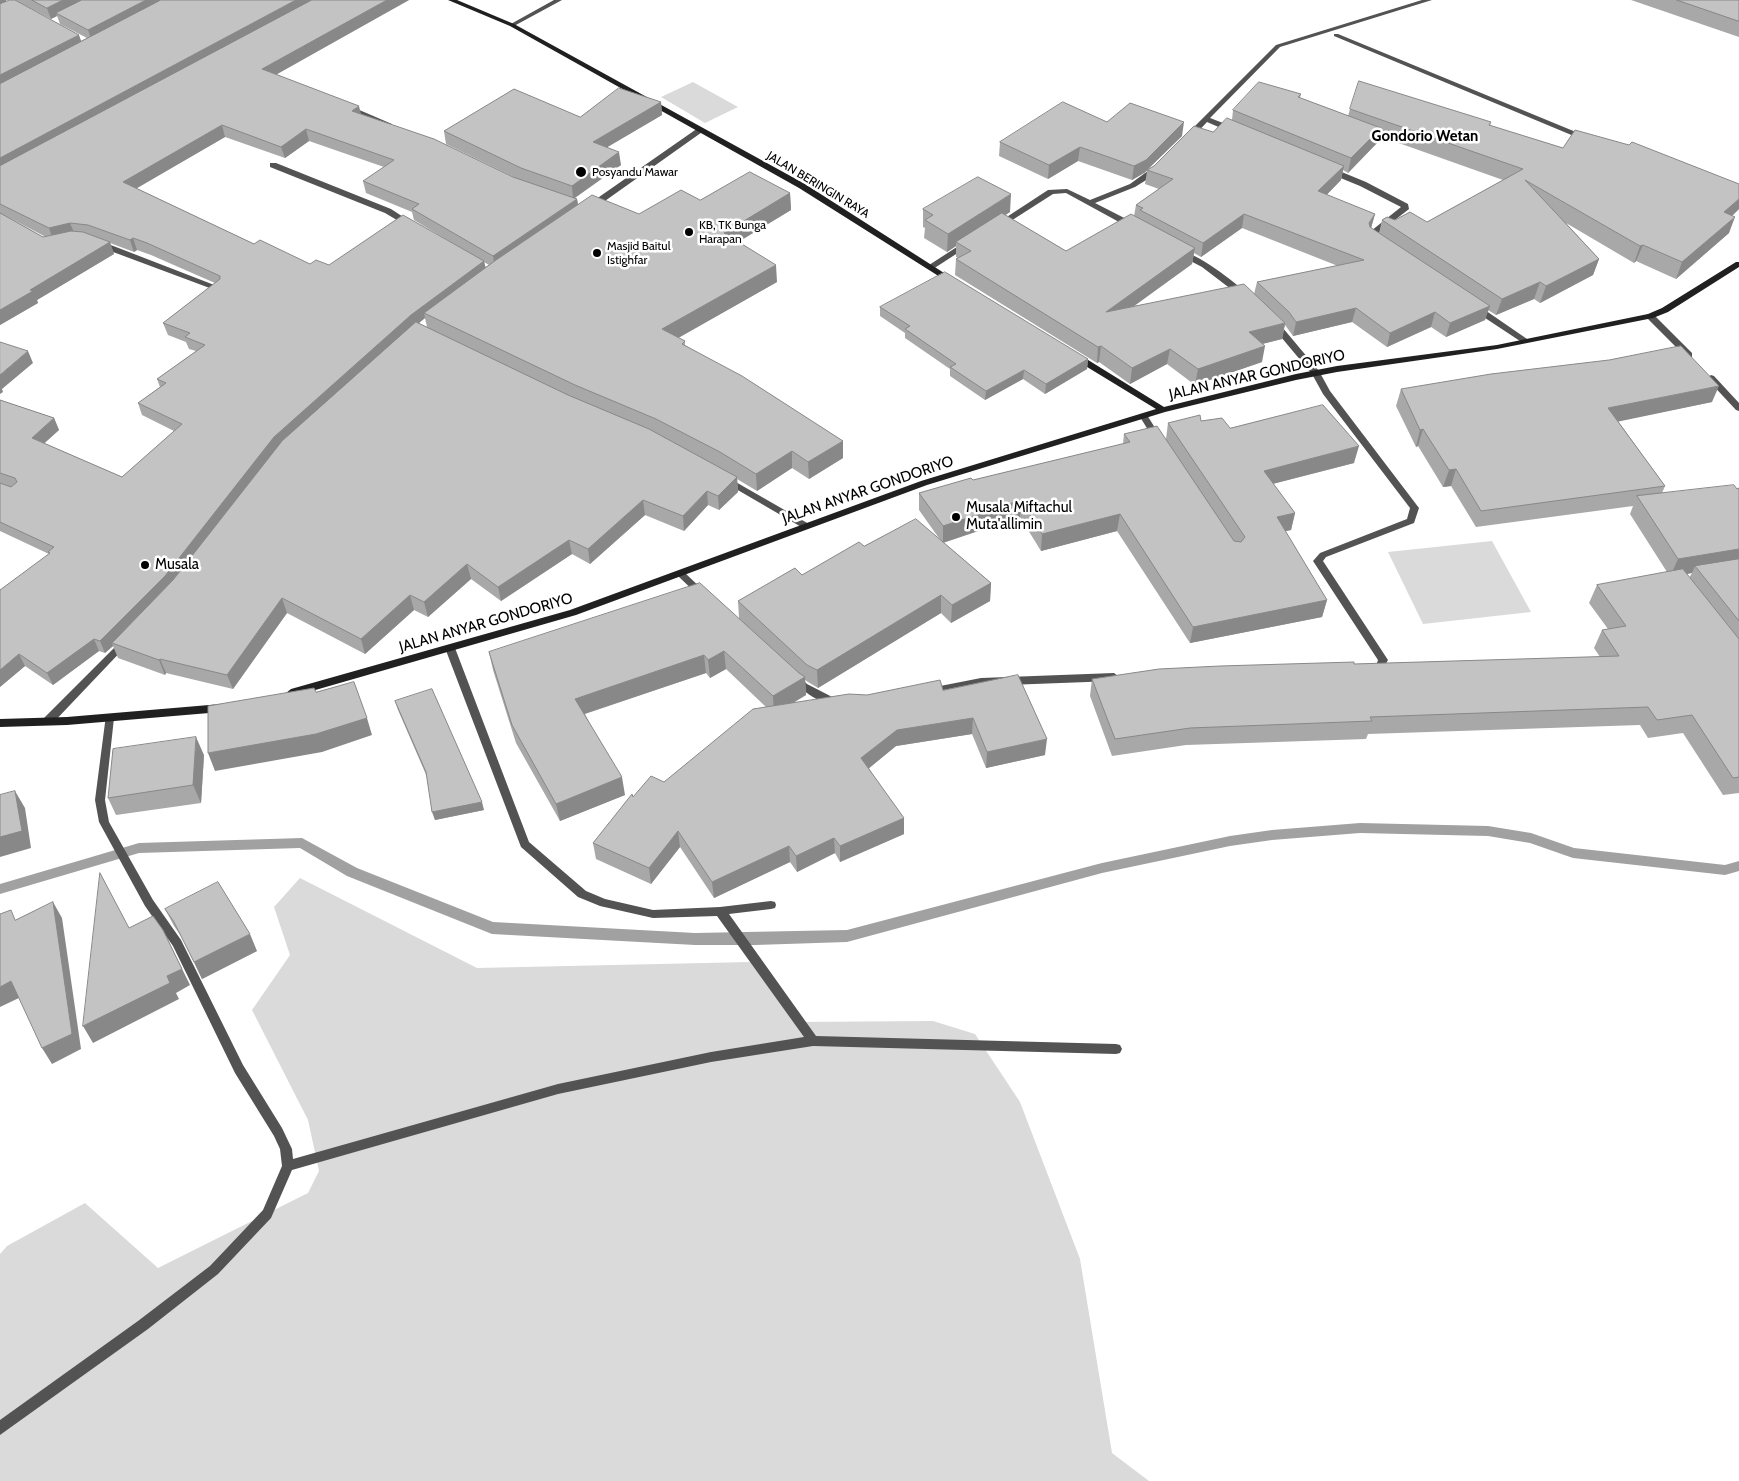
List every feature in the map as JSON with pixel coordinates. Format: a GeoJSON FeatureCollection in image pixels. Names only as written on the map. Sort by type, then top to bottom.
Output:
{"type":"FeatureCollection","features":[{"type":"Feature","properties":{"kind":"street","name":"JALAN BERINGIN RAYA"},"geometry":{"type":"LineString","coordinates":[[451,0],[512,26],[802,186],[956,283]]}},
{"type":"Feature","properties":{"kind":"street"},"geometry":{"type":"LineString","coordinates":[[512,26],[559,0]]}},
{"type":"Feature","properties":{"kind":"street"},"geometry":{"type":"LineString","coordinates":[[1182,143],[1278,46],[1429,0]]}},
{"type":"Feature","properties":{"kind":"street"},"geometry":{"type":"LineString","coordinates":[[1336,35],[1589,139]]}},
{"type":"Feature","properties":{"kind":"street"},"geometry":{"type":"LineString","coordinates":[[339,103],[394,127]]}},
{"type":"Feature","properties":{"kind":"street"},"geometry":{"type":"LineString","coordinates":[[1206,119],[1241,134]]}},
{"type":"Feature","properties":{"kind":"street"},"geometry":{"type":"LineString","coordinates":[[583,209],[701,130]]}},
{"type":"Feature","properties":{"kind":"street"},"geometry":{"type":"LineString","coordinates":[[274,165],[388,211],[421,230]]}},
{"type":"Feature","properties":{"kind":"street"},"geometry":{"type":"LineString","coordinates":[[1089,203],[1131,186],[1148,177],[1159,166]]}},
{"type":"Feature","properties":{"kind":"street"},"geometry":{"type":"LineString","coordinates":[[1320,166],[1363,184],[1405,206],[1405,209],[1372,235],[1372,238],[1380,243]]}},
{"type":"Feature","properties":{"kind":"street"},"geometry":{"type":"LineString","coordinates":[[995,227],[1051,192],[1059,190],[1067,191],[1137,228]]}},
{"type":"Feature","properties":{"kind":"street"},"geometry":{"type":"LineString","coordinates":[[89,240],[218,288]]}},
{"type":"Feature","properties":{"kind":"street"},"geometry":{"type":"LineString","coordinates":[[930,267],[971,242]]}},
{"type":"Feature","properties":{"kind":"street"},"geometry":{"type":"LineString","coordinates":[[1171,247],[1204,265],[1250,300]]}},
{"type":"Feature","properties":{"kind":"street","name":"JALAN ANYAR GONDORIYO"},"geometry":{"type":"LineString","coordinates":[[286,695],[573,613],[924,484],[1163,410],[1316,373],[1526,341],[1650,316],[1665,310],[1739,264]]}},
{"type":"Feature","properties":{"kind":"street"},"geometry":{"type":"LineString","coordinates":[[1469,303],[1526,341]]}},
{"type":"Feature","properties":{"kind":"street"},"geometry":{"type":"LineString","coordinates":[[1650,316],[1695,361]]}},
{"type":"Feature","properties":{"kind":"street"},"geometry":{"type":"LineString","coordinates":[[1269,318],[1282,330],[1316,373],[1326,392],[1416,508],[1411,521],[1323,555],[1318,561],[1383,660],[1375,668],[1356,672]]}},
{"type":"Feature","properties":{"kind":"street"},"geometry":{"type":"LineString","coordinates":[[1072,354],[1163,410]]}},
{"type":"Feature","properties":{"kind":"street"},"geometry":{"type":"LineString","coordinates":[[1707,375],[1739,408]]}},
{"type":"Feature","properties":{"kind":"street"},"geometry":{"type":"LineString","coordinates":[[1144,417],[1165,449]]}},
{"type":"Feature","properties":{"kind":"street"},"geometry":{"type":"LineString","coordinates":[[717,473],[806,526]]}},
{"type":"Feature","properties":{"kind":"street"},"geometry":{"type":"LineString","coordinates":[[681,574],[710,600]]}},
{"type":"Feature","properties":{"kind":"street"},"geometry":{"type":"LineString","coordinates":[[47,722],[128,640]]}},
{"type":"Feature","properties":{"kind":"street"},"geometry":{"type":"LineString","coordinates":[[450,648],[525,844],[582,894],[604,902],[653,914],[720,911],[771,905]]}},
{"type":"Feature","properties":{"kind":"street"},"geometry":{"type":"LineString","coordinates":[[790,673],[804,687],[836,704],[844,704]]}},
{"type":"Feature","properties":{"kind":"street"},"geometry":{"type":"LineString","coordinates":[[924,694],[981,682],[1127,677]]}},
{"type":"Feature","properties":{"kind":"street"},"geometry":{"type":"LineString","coordinates":[[0,724],[109,718],[228,708]]}},
{"type":"Feature","properties":{"kind":"street"},"geometry":{"type":"LineString","coordinates":[[0,1428],[143,1325],[214,1270],[267,1214],[288,1166],[286,1148],[239,1069],[178,943],[150,903],[104,822],[100,800],[109,718]]}},
{"type":"Feature","properties":{"kind":"street"},"geometry":{"type":"LineString","coordinates":[[720,911],[813,1041]]}},
{"type":"Feature","properties":{"kind":"street"},"geometry":{"type":"LineString","coordinates":[[288,1166],[558,1089],[711,1057],[813,1041],[1116,1049]]}},
{"type":"Feature","properties":{"kind":"shaded area"},"geometry":{"type":"Polygon","coordinates":[[[693,82],[738,107],[705,123],[661,97],[693,82]]]}},
{"type":"Feature","properties":{"kind":"shaded area"},"geometry":{"type":"Polygon","coordinates":[[[1492,541],[1531,612],[1423,624],[1388,552],[1492,541]]]}},
{"type":"Feature","properties":{"kind":"shaded area"},"geometry":{"type":"Polygon","coordinates":[[[300,878],[477,968],[750,962],[795,1022],[933,1021],[975,1034],[1020,1102],[1080,1259],[1112,1453],[1149,1481],[0,1481],[0,1254],[7,1246],[85,1203],[158,1268],[308,1193],[319,1171],[308,1120],[252,1010],[290,955],[274,907],[300,878]]]}},
{"type":"Feature","properties":{"kind":"building"},"geometry":{"type":"Polygon","coordinates":[[[15,0],[79,35],[0,75],[0,4],[15,0]]]}},
{"type":"Feature","properties":{"kind":"building"},"geometry":{"type":"Polygon","coordinates":[[[32,0],[63,0],[47,8],[32,0]]]}},
{"type":"Feature","properties":{"kind":"building"},"geometry":{"type":"Polygon","coordinates":[[[82,0],[146,0],[88,30],[56,13],[82,0]]]}},
{"type":"Feature","properties":{"kind":"building"},"geometry":{"type":"Polygon","coordinates":[[[161,0],[296,0],[0,158],[0,84],[161,0]]]}},
{"type":"Feature","properties":{"kind":"building"},"geometry":{"type":"Polygon","coordinates":[[[312,0],[387,0],[262,69],[359,106],[352,111],[434,139],[513,177],[577,199],[493,256],[412,209],[419,204],[363,181],[394,160],[306,129],[281,147],[222,125],[123,182],[254,244],[260,240],[310,264],[316,260],[329,265],[403,215],[484,261],[411,315],[274,437],[165,576],[100,641],[94,639],[47,673],[19,654],[0,670],[0,590],[50,553],[48,552],[54,547],[0,522],[0,483],[11,487],[17,482],[15,478],[0,473],[0,400],[54,418],[32,438],[122,477],[182,424],[138,403],[166,383],[157,379],[205,345],[185,337],[190,333],[163,323],[220,279],[220,276],[133,238],[130,240],[88,225],[70,223],[49,228],[0,204],[0,166],[312,0]]]}},
{"type":"Feature","properties":{"kind":"building"},"geometry":{"type":"Polygon","coordinates":[[[1677,0],[1739,0],[1739,21],[1677,0]]]}},
{"type":"Feature","properties":{"kind":"building"},"geometry":{"type":"Polygon","coordinates":[[[1359,81],[1491,122],[1489,125],[1563,148],[1575,130],[1629,145],[1632,142],[1739,184],[1739,199],[1724,212],[1735,217],[1682,262],[1643,245],[1640,246],[1525,180],[1599,259],[1546,286],[1540,282],[1502,299],[1382,220],[1387,217],[1395,220],[1410,212],[1427,222],[1523,169],[1350,109],[1359,81]]]}},
{"type":"Feature","properties":{"kind":"building"},"geometry":{"type":"Polygon","coordinates":[[[1259,82],[1301,94],[1298,97],[1381,128],[1351,158],[1233,110],[1259,82]]]}},
{"type":"Feature","properties":{"kind":"building"},"geometry":{"type":"Polygon","coordinates":[[[619,88],[661,102],[593,142],[619,152],[572,186],[521,168],[444,131],[514,89],[580,117],[619,88]]]}},
{"type":"Feature","properties":{"kind":"building"},"geometry":{"type":"Polygon","coordinates":[[[1063,102],[1107,122],[1130,103],[1184,122],[1146,160],[1134,166],[1080,147],[1049,165],[1000,142],[1063,102]]]}},
{"type":"Feature","properties":{"kind":"building"},"geometry":{"type":"Polygon","coordinates":[[[1227,118],[1344,166],[1318,191],[1375,214],[1369,223],[1370,227],[1490,306],[1450,323],[1435,312],[1390,333],[1356,308],[1296,322],[1289,312],[1257,282],[1364,260],[1244,214],[1203,243],[1140,210],[1143,208],[1136,205],[1173,179],[1147,170],[1154,166],[1194,126],[1213,132],[1227,118]]]}},
{"type":"Feature","properties":{"kind":"building"},"geometry":{"type":"Polygon","coordinates":[[[750,172],[790,193],[724,233],[776,265],[662,329],[685,341],[682,344],[742,376],[843,441],[808,462],[792,451],[756,474],[720,452],[656,419],[575,385],[424,313],[496,260],[592,195],[639,214],[681,190],[700,200],[750,172]]]}},
{"type":"Feature","properties":{"kind":"building"},"geometry":{"type":"Polygon","coordinates":[[[978,177],[1011,194],[948,234],[925,220],[933,215],[923,209],[978,177]]]}},
{"type":"Feature","properties":{"kind":"building"},"geometry":{"type":"Polygon","coordinates":[[[0,213],[43,237],[71,231],[83,232],[110,242],[0,310],[0,213]]]}},
{"type":"Feature","properties":{"kind":"building"},"geometry":{"type":"Polygon","coordinates":[[[1002,213],[1066,251],[1131,214],[1195,248],[1106,312],[1244,284],[1285,323],[1249,332],[1265,346],[1198,369],[1170,349],[1132,368],[1101,346],[1098,347],[956,259],[971,251],[956,242],[1002,213]]]}},
{"type":"Feature","properties":{"kind":"building"},"geometry":{"type":"Polygon","coordinates":[[[945,272],[1088,359],[1046,384],[1024,370],[986,391],[950,367],[956,364],[905,329],[910,326],[880,307],[945,272]]]}},
{"type":"Feature","properties":{"kind":"building"},"geometry":{"type":"Polygon","coordinates":[[[416,322],[568,395],[649,429],[737,477],[718,496],[707,491],[683,516],[643,500],[588,549],[569,540],[498,587],[467,564],[424,602],[410,595],[361,639],[282,598],[227,675],[159,660],[112,643],[173,580],[282,441],[416,322]]]}},
{"type":"Feature","properties":{"kind":"building"},"geometry":{"type":"Polygon","coordinates":[[[0,342],[28,351],[0,375],[0,342]]]}},
{"type":"Feature","properties":{"kind":"building"},"geometry":{"type":"Polygon","coordinates":[[[1681,346],[1719,386],[1608,408],[1665,486],[1481,511],[1456,469],[1449,470],[1423,429],[1420,430],[1401,389],[1491,374],[1609,360],[1681,346]]]}},
{"type":"Feature","properties":{"kind":"building"},"geometry":{"type":"Polygon","coordinates":[[[1323,405],[1359,446],[1264,471],[1295,513],[1277,517],[1327,600],[1193,627],[1120,514],[1042,534],[1021,500],[943,526],[919,493],[971,478],[973,480],[1130,442],[1124,434],[1157,426],[1234,541],[1241,542],[1245,537],[1168,423],[1200,415],[1201,421],[1222,418],[1230,428],[1323,405]]]}},
{"type":"Feature","properties":{"kind":"building"},"geometry":{"type":"Polygon","coordinates":[[[1734,485],[1737,489],[1739,488],[1739,549],[1678,559],[1637,496],[1734,485]]]}},
{"type":"Feature","properties":{"kind":"building"},"geometry":{"type":"Polygon","coordinates":[[[916,519],[991,583],[952,605],[941,595],[817,670],[807,665],[738,601],[795,568],[802,575],[859,542],[864,546],[916,519]]]}},
{"type":"Feature","properties":{"kind":"building"},"geometry":{"type":"Polygon","coordinates":[[[1739,559],[1739,621],[1695,566],[1739,559]]]}},
{"type":"Feature","properties":{"kind":"building"},"geometry":{"type":"Polygon","coordinates":[[[1683,569],[1739,639],[1739,777],[1733,778],[1692,715],[1657,720],[1648,707],[1370,717],[1372,721],[1190,728],[1115,739],[1092,679],[1159,669],[1220,666],[1619,656],[1602,630],[1626,626],[1597,585],[1683,569]]]}},
{"type":"Feature","properties":{"kind":"building"},"geometry":{"type":"Polygon","coordinates":[[[700,583],[805,677],[773,696],[724,651],[708,660],[704,655],[575,699],[622,777],[556,804],[512,725],[489,652],[700,583]]]}},
{"type":"Feature","properties":{"kind":"building"},"geometry":{"type":"Polygon","coordinates":[[[1018,675],[1047,739],[987,752],[973,718],[897,730],[861,758],[904,818],[840,846],[834,838],[796,856],[789,846],[712,882],[678,831],[649,868],[593,843],[632,794],[633,797],[651,776],[664,782],[753,709],[849,694],[867,695],[940,680],[943,690],[1018,675]]]}},
{"type":"Feature","properties":{"kind":"building"},"geometry":{"type":"Polygon","coordinates":[[[354,682],[367,718],[316,734],[208,753],[208,706],[314,688],[316,692],[354,682]]]}},
{"type":"Feature","properties":{"kind":"building"},"geometry":{"type":"Polygon","coordinates":[[[432,689],[482,802],[432,812],[426,772],[395,701],[432,689]]]}},
{"type":"Feature","properties":{"kind":"building"},"geometry":{"type":"Polygon","coordinates":[[[196,737],[193,785],[108,798],[113,749],[196,737]]]}},
{"type":"Feature","properties":{"kind":"building"},"geometry":{"type":"Polygon","coordinates":[[[15,791],[22,831],[0,837],[0,795],[15,791]]]}},
{"type":"Feature","properties":{"kind":"building"},"geometry":{"type":"Polygon","coordinates":[[[100,873],[129,928],[153,916],[163,930],[182,969],[167,976],[170,983],[83,1026],[100,873]]]}},
{"type":"Feature","properties":{"kind":"building"},"geometry":{"type":"Polygon","coordinates":[[[218,882],[250,934],[194,962],[174,922],[165,909],[218,882]]]}},
{"type":"Feature","properties":{"kind":"building"},"geometry":{"type":"Polygon","coordinates":[[[53,902],[72,1034],[42,1048],[11,981],[0,987],[0,914],[11,910],[15,920],[53,902]]]}},
{"type":"Feature","properties":{"kind":"waterway"},"geometry":{"type":"LineString","coordinates":[[0,889],[139,848],[302,843],[352,872],[492,928],[695,939],[755,939],[847,936],[1102,868],[1230,841],[1272,835],[1360,828],[1488,831],[1531,838],[1573,853],[1725,870],[1739,866]]}},
{"type":"Feature","properties":{"kind":"place","name":"Posyandu Mawar"},"geometry":{"type":"Point","coordinates":[581,172]}},
{"type":"Feature","properties":{"kind":"place","name":"KB, TK Bunga Harapan"},"geometry":{"type":"Point","coordinates":[689,232]}},
{"type":"Feature","properties":{"kind":"place","name":"Masjid Baitul Istighfar"},"geometry":{"type":"Point","coordinates":[597,253]}},
{"type":"Feature","properties":{"kind":"place","name":"Musala Miftachul Muta'allimin"},"geometry":{"type":"Point","coordinates":[956,517]}},
{"type":"Feature","properties":{"kind":"place","name":"Musala"},"geometry":{"type":"Point","coordinates":[145,565]}},
{"type":"Feature","properties":{"kind":"district","name":"Gondorio Wetan"},"geometry":{"type":"Point","coordinates":[1425,137]}}]}
